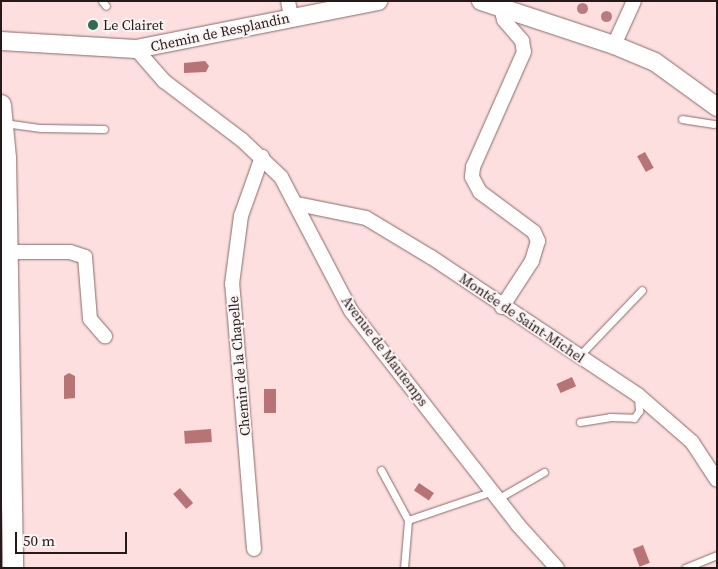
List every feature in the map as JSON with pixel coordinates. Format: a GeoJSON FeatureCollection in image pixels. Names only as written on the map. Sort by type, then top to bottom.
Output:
{"type":"FeatureCollection","features":[{"type":"Feature","properties":{"kind":"main road"},"geometry":{"type":"LineString","coordinates":[[3,123],[8,252],[13,568]]}},
{"type":"Feature","properties":{"kind":"street","name":"Chemin de Resplandin"},"geometry":{"type":"LineString","coordinates":[[1,41],[136,49],[289,9],[378,1]]}},
{"type":"Feature","properties":{"kind":"street"},"geometry":{"type":"LineString","coordinates":[[481,1],[614,45],[667,69],[715,115]]}},
{"type":"Feature","properties":{"kind":"street"},"geometry":{"type":"LineString","coordinates":[[614,45],[634,1]]}},
{"type":"Feature","properties":{"kind":"street"},"geometry":{"type":"LineString","coordinates":[[501,7],[504,20],[522,41],[524,52],[473,167],[472,177],[480,192],[534,232],[538,240],[532,261],[502,307]]}},
{"type":"Feature","properties":{"kind":"street","name":"Avenue de Mautemps"},"geometry":{"type":"LineString","coordinates":[[136,49],[164,81],[262,157],[281,177],[297,204],[321,259],[351,311],[557,568]]}},
{"type":"Feature","properties":{"kind":"street","name":"Chemin de la Chapelle"},"geometry":{"type":"LineString","coordinates":[[254,549],[232,284],[241,216],[262,157]]}},
{"type":"Feature","properties":{"kind":"street","name":"Montée de Saint-Michel"},"geometry":{"type":"LineString","coordinates":[[297,204],[342,212],[377,223],[638,395],[692,442],[717,480]]}},
{"type":"Feature","properties":{"kind":"street"},"geometry":{"type":"LineString","coordinates":[[8,252],[70,252],[85,257],[90,319],[105,336]]}},
{"type":"Feature","properties":{"kind":"lane"},"geometry":{"type":"LineString","coordinates":[[682,119],[715,115]]}},
{"type":"Feature","properties":{"kind":"lane"},"geometry":{"type":"LineString","coordinates":[[3,123],[41,128],[104,129]]}},
{"type":"Feature","properties":{"kind":"lane"},"geometry":{"type":"LineString","coordinates":[[579,357],[642,290]]}},
{"type":"Feature","properties":{"kind":"lane"},"geometry":{"type":"LineString","coordinates":[[580,422],[610,417],[634,418],[640,411],[638,395]]}},
{"type":"Feature","properties":{"kind":"lane"},"geometry":{"type":"LineString","coordinates":[[381,470],[408,520],[404,568]]}},
{"type":"Feature","properties":{"kind":"lane"},"geometry":{"type":"LineString","coordinates":[[408,520],[496,494],[544,472]]}},
{"type":"Feature","properties":{"kind":"lane"},"geometry":{"type":"LineString","coordinates":[[685,568],[717,555]]}},
{"type":"Feature","properties":{"kind":"shaded area"},"geometry":{"type":"Polygon","coordinates":[[[205,61],[209,66],[206,72],[184,73],[184,63],[205,61]]]}},
{"type":"Feature","properties":{"kind":"shaded area"},"geometry":{"type":"Polygon","coordinates":[[[645,152],[654,168],[646,172],[637,156],[645,152]]]}},
{"type":"Feature","properties":{"kind":"shaded area"},"geometry":{"type":"Polygon","coordinates":[[[69,373],[75,376],[75,398],[64,399],[64,376],[69,373]]]}},
{"type":"Feature","properties":{"kind":"shaded area"},"geometry":{"type":"Polygon","coordinates":[[[572,377],[576,386],[561,393],[556,384],[572,377]]]}},
{"type":"Feature","properties":{"kind":"shaded area"},"geometry":{"type":"Polygon","coordinates":[[[264,389],[276,389],[276,413],[264,413],[264,389]]]}},
{"type":"Feature","properties":{"kind":"shaded area"},"geometry":{"type":"Polygon","coordinates":[[[211,429],[212,442],[185,444],[184,431],[211,429]]]}},
{"type":"Feature","properties":{"kind":"shaded area"},"geometry":{"type":"Polygon","coordinates":[[[419,483],[434,493],[429,501],[414,490],[419,483]]]}},
{"type":"Feature","properties":{"kind":"shaded area"},"geometry":{"type":"Polygon","coordinates":[[[180,488],[193,503],[186,509],[173,494],[180,488]]]}},
{"type":"Feature","properties":{"kind":"shaded area"},"geometry":{"type":"Polygon","coordinates":[[[643,545],[650,563],[640,567],[633,549],[643,545]]]}},
{"type":"Feature","properties":{"kind":"place","name":"Le Clairet"},"geometry":{"type":"Point","coordinates":[93,25]}}]}
